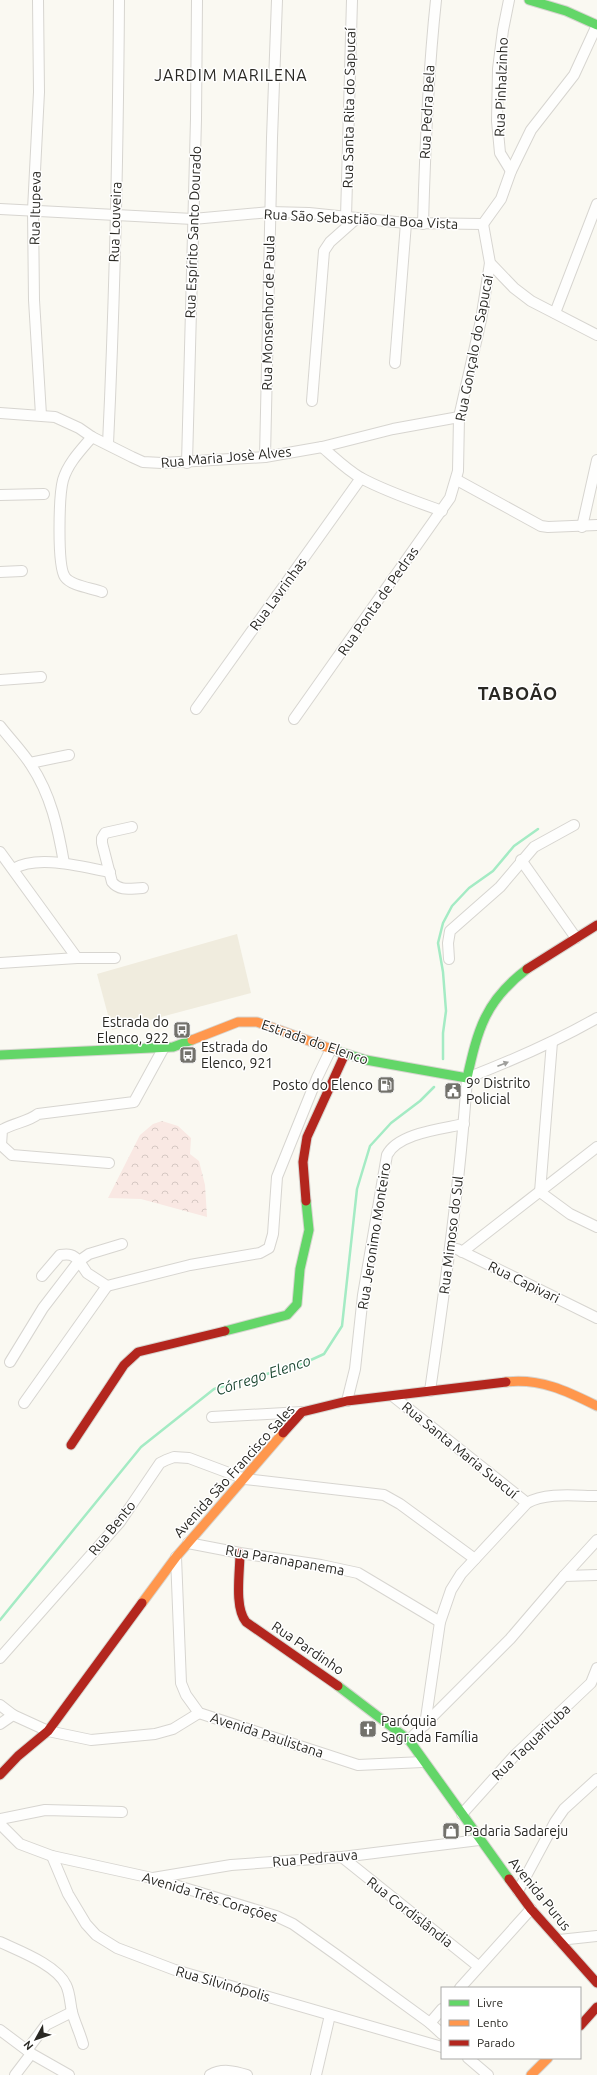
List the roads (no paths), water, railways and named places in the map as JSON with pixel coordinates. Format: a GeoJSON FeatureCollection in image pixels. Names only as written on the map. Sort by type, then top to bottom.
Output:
{"type":"FeatureCollection","features":[{"type":"Feature","properties":{"kind":"street","name":"Rua Itupeva"},"geometry":{"type":"LineString","coordinates":[[38,0],[39,92],[33,210],[34,300],[40,415]]}},
{"type":"Feature","properties":{"kind":"street","name":"Rua Louveira"},"geometry":{"type":"LineString","coordinates":[[108,444],[113,339],[115,214],[119,130],[119,0]]}},
{"type":"Feature","properties":{"kind":"street","name":"Rua Espírito Santo Dourado"},"geometry":{"type":"LineString","coordinates":[[187,463],[194,218],[197,0]]}},
{"type":"Feature","properties":{"kind":"street","name":"Rua Monsenhor de Paula"},"geometry":{"type":"LineString","coordinates":[[265,457],[270,212],[277,0]]}},
{"type":"Feature","properties":{"kind":"street","name":"Rua Santa Rita do Sapucaí"},"geometry":{"type":"LineString","coordinates":[[346,217],[352,0]]}},
{"type":"Feature","properties":{"kind":"street","name":"Rua Pedra Bela"},"geometry":{"type":"LineString","coordinates":[[423,224],[425,143],[430,55],[436,0]]}},
{"type":"Feature","properties":{"kind":"street","name":"Rua Pinhalzinho"},"geometry":{"type":"LineString","coordinates":[[509,0],[503,30],[498,69],[496,121],[500,153],[510,171]]}},
{"type":"Feature","properties":{"kind":"street"},"geometry":{"type":"LineString","coordinates":[[529,0],[566,11],[597,17]]}},
{"type":"Feature","properties":{"kind":"street"},"geometry":{"type":"LineString","coordinates":[[566,11],[597,25],[574,76],[531,130],[510,171],[501,199],[483,224],[490,263],[514,288],[531,300],[597,335]]}},
{"type":"Feature","properties":{"kind":"street"},"geometry":{"type":"LineString","coordinates":[[554,313],[597,204]]}},
{"type":"Feature","properties":{"kind":"street","name":"Rua São Sebastião da Boa Vista"},"geometry":{"type":"LineString","coordinates":[[0,209],[194,218],[270,212],[423,224],[483,224]]}},
{"type":"Feature","properties":{"kind":"street"},"geometry":{"type":"LineString","coordinates":[[312,401],[324,251],[330,242],[357,218]]}},
{"type":"Feature","properties":{"kind":"street"},"geometry":{"type":"LineString","coordinates":[[395,363],[406,223]]}},
{"type":"Feature","properties":{"kind":"street","name":"Rua Gonçalo do Sapucaí"},"geometry":{"type":"LineString","coordinates":[[457,480],[459,417],[481,320],[490,263]]}},
{"type":"Feature","properties":{"kind":"street","name":"Rua Maria Josè Alves"},"geometry":{"type":"LineString","coordinates":[[0,413],[40,415],[66,421],[92,437],[143,462],[187,463],[265,457],[322,447],[393,428],[459,417]]}},
{"type":"Feature","properties":{"kind":"street"},"geometry":{"type":"LineString","coordinates":[[92,437],[69,466],[63,480],[59,542],[62,568],[65,577],[71,582],[102,592]]}},
{"type":"Feature","properties":{"kind":"street"},"geometry":{"type":"LineString","coordinates":[[322,447],[342,465],[360,478],[393,493],[442,511]]}},
{"type":"Feature","properties":{"kind":"street"},"geometry":{"type":"LineString","coordinates":[[582,526],[597,460]]}},
{"type":"Feature","properties":{"kind":"street","name":"Rua Lavrinhas"},"geometry":{"type":"LineString","coordinates":[[196,709],[360,478]]}},
{"type":"Feature","properties":{"kind":"street"},"geometry":{"type":"LineString","coordinates":[[457,480],[541,526],[597,525]]}},
{"type":"Feature","properties":{"kind":"street","name":"Rua Ponta de Pedras"},"geometry":{"type":"LineString","coordinates":[[294,719],[442,511],[450,498],[457,480]]}},
{"type":"Feature","properties":{"kind":"street"},"geometry":{"type":"LineString","coordinates":[[0,495],[44,494]]}},
{"type":"Feature","properties":{"kind":"street"},"geometry":{"type":"LineString","coordinates":[[0,572],[22,570]]}},
{"type":"Feature","properties":{"kind":"street"},"geometry":{"type":"LineString","coordinates":[[0,680],[41,677]]}},
{"type":"Feature","properties":{"kind":"street"},"geometry":{"type":"LineString","coordinates":[[0,726],[30,763],[49,799],[57,824],[64,863]]}},
{"type":"Feature","properties":{"kind":"street"},"geometry":{"type":"LineString","coordinates":[[30,763],[69,755]]}},
{"type":"Feature","properties":{"kind":"street"},"geometry":{"type":"LineString","coordinates":[[450,959],[448,943],[450,931],[500,887],[521,860],[542,841],[574,825]]}},
{"type":"Feature","properties":{"kind":"street"},"geometry":{"type":"LineString","coordinates":[[132,827],[108,832],[102,838],[112,882],[118,888],[143,888]]}},
{"type":"Feature","properties":{"kind":"street"},"geometry":{"type":"LineString","coordinates":[[0,852],[77,958]]}},
{"type":"Feature","properties":{"kind":"street"},"geometry":{"type":"LineString","coordinates":[[521,860],[576,938]]}},
{"type":"Feature","properties":{"kind":"street"},"geometry":{"type":"LineString","coordinates":[[12,869],[24,864],[64,863],[110,872]]}},
{"type":"Feature","properties":{"kind":"street"},"geometry":{"type":"LineString","coordinates":[[466,1078],[485,1017],[495,1001],[511,983],[525,971],[597,925]]}},
{"type":"Feature","properties":{"kind":"street"},"geometry":{"type":"LineString","coordinates":[[0,963],[77,958],[115,958]]}},
{"type":"Feature","properties":{"kind":"street"},"geometry":{"type":"LineString","coordinates":[[466,1078],[510,1061],[552,1042],[597,1018]]}},
{"type":"Feature","properties":{"kind":"street","name":"Estrada do Elenco"},"geometry":{"type":"LineString","coordinates":[[0,1055],[163,1049],[180,1045],[238,1022],[257,1022],[345,1054],[366,1060],[466,1078]]}},
{"type":"Feature","properties":{"kind":"street"},"geometry":{"type":"LineString","coordinates":[[540,1192],[552,1042]]}},
{"type":"Feature","properties":{"kind":"street"},"geometry":{"type":"LineString","coordinates":[[109,1163],[12,1154],[1,1145],[2,1130],[11,1124],[33,1118],[38,1114],[134,1102],[163,1049]]}},
{"type":"Feature","properties":{"kind":"street"},"geometry":{"type":"LineString","coordinates":[[24,1403],[107,1286],[190,1265],[260,1253],[269,1248],[273,1234],[277,1177],[317,1078],[331,1049]]}},
{"type":"Feature","properties":{"kind":"street"},"geometry":{"type":"LineString","coordinates":[[71,1445],[124,1365],[138,1352],[287,1315],[295,1308],[298,1299],[300,1269],[309,1230],[303,1162],[308,1137],[345,1054]]}},
{"type":"Feature","properties":{"kind":"street","name":"Rua Mimoso do Sul"},"geometry":{"type":"LineString","coordinates":[[430,1391],[451,1247],[464,1124],[466,1078]]}},
{"type":"Feature","properties":{"kind":"street","name":"Rua Jeronimo Monteiro"},"geometry":{"type":"LineString","coordinates":[[347,1401],[355,1369],[363,1295],[387,1155],[391,1147],[409,1137],[464,1124]]}},
{"type":"Feature","properties":{"kind":"street"},"geometry":{"type":"LineString","coordinates":[[462,1252],[597,1147]]}},
{"type":"Feature","properties":{"kind":"street"},"geometry":{"type":"LineString","coordinates":[[540,1192],[570,1214],[597,1227]]}},
{"type":"Feature","properties":{"kind":"street"},"geometry":{"type":"LineString","coordinates":[[10,1362],[43,1308],[78,1261],[89,1254],[122,1244]]}},
{"type":"Feature","properties":{"kind":"street","name":"Rua Capivari"},"geometry":{"type":"LineString","coordinates":[[451,1247],[597,1318]]}},
{"type":"Feature","properties":{"kind":"street"},"geometry":{"type":"LineString","coordinates":[[42,1276],[60,1254],[68,1254],[75,1256],[87,1273],[107,1286]]}},
{"type":"Feature","properties":{"kind":"street","name":"Avenida São Francisco Sales"},"geometry":{"type":"LineString","coordinates":[[48,1731],[176,1557],[302,1412],[347,1401],[394,1397],[491,1383],[535,1381],[548,1384],[597,1406]]}},
{"type":"Feature","properties":{"kind":"street","name":"Rua Santa Maria Suacuí"},"geometry":{"type":"LineString","coordinates":[[394,1397],[527,1503]]}},
{"type":"Feature","properties":{"kind":"street"},"geometry":{"type":"LineString","coordinates":[[212,1417],[302,1412]]}},
{"type":"Feature","properties":{"kind":"street","name":"Rua Bento"},"geometry":{"type":"LineString","coordinates":[[0,1658],[120,1522],[160,1464],[174,1457],[189,1458],[245,1479],[384,1495],[400,1504],[475,1559]]}},
{"type":"Feature","properties":{"kind":"street"},"geometry":{"type":"LineString","coordinates":[[425,1725],[440,1622],[451,1590],[461,1574],[527,1503],[547,1497],[597,1496]]}},
{"type":"Feature","properties":{"kind":"street"},"geometry":{"type":"LineString","coordinates":[[409,1740],[510,1639],[597,1540]]}},
{"type":"Feature","properties":{"kind":"street","name":"Rua Paranapanema"},"geometry":{"type":"LineString","coordinates":[[188,1543],[240,1553],[321,1565],[358,1573],[440,1622]]}},
{"type":"Feature","properties":{"kind":"street","name":"Rua Pardinho"},"geometry":{"type":"LineString","coordinates":[[240,1553],[239,1607],[246,1622],[319,1670],[409,1740]]}},
{"type":"Feature","properties":{"kind":"street","name":"Avenida Paulistana"},"geometry":{"type":"LineString","coordinates":[[176,1557],[181,1683],[186,1695],[199,1713],[358,1764],[423,1762]]}},
{"type":"Feature","properties":{"kind":"street"},"geometry":{"type":"LineString","coordinates":[[564,1576],[597,1575]]}},
{"type":"Feature","properties":{"kind":"street","name":"Rua Taquarituba"},"geometry":{"type":"LineString","coordinates":[[462,1814],[515,1755],[591,1683],[597,1668]]}},
{"type":"Feature","properties":{"kind":"street"},"geometry":{"type":"LineString","coordinates":[[0,1705],[13,1715],[48,1731],[91,1740],[155,1734],[173,1729],[199,1713]]}},
{"type":"Feature","properties":{"kind":"street"},"geometry":{"type":"LineString","coordinates":[[0,1724],[13,1715]]}},
{"type":"Feature","properties":{"kind":"street"},"geometry":{"type":"LineString","coordinates":[[0,1775],[18,1756],[48,1731]]}},
{"type":"Feature","properties":{"kind":"street","name":"Avenida Purus"},"geometry":{"type":"LineString","coordinates":[[409,1740],[479,1840],[531,1909],[597,1983]]}},
{"type":"Feature","properties":{"kind":"street"},"geometry":{"type":"LineString","coordinates":[[518,1891],[555,1822],[564,1809],[597,1780]]}},
{"type":"Feature","properties":{"kind":"street"},"geometry":{"type":"LineString","coordinates":[[0,1819],[45,1810],[122,1812]]}},
{"type":"Feature","properties":{"kind":"street","name":"Avenida Três Corações"},"geometry":{"type":"LineString","coordinates":[[0,1824],[20,1844],[52,1856],[152,1878],[259,1910],[293,1924],[430,2023],[441,2033]]}},
{"type":"Feature","properties":{"kind":"street","name":"Rua Pedrauva"},"geometry":{"type":"LineString","coordinates":[[152,1878],[230,1865],[342,1858],[479,1840]]}},
{"type":"Feature","properties":{"kind":"street","name":"Rua Silvinópolis"},"geometry":{"type":"LineString","coordinates":[[52,1856],[68,1894],[86,1924],[104,1941],[117,1948],[175,1970],[441,2047]]}},
{"type":"Feature","properties":{"kind":"street","name":"Rua Cordislândia"},"geometry":{"type":"LineString","coordinates":[[342,1858],[478,1966]]}},
{"type":"Feature","properties":{"kind":"street"},"geometry":{"type":"LineString","coordinates":[[461,1987],[478,1966],[531,1909]]}},
{"type":"Feature","properties":{"kind":"street"},"geometry":{"type":"LineString","coordinates":[[559,1940],[597,1936]]}},
{"type":"Feature","properties":{"kind":"street"},"geometry":{"type":"LineString","coordinates":[[0,1942],[33,1958],[57,1974],[67,1986],[72,2012],[83,2044]]}},
{"type":"Feature","properties":{"kind":"street"},"geometry":{"type":"LineString","coordinates":[[581,2025],[597,2007]]}},
{"type":"Feature","properties":{"kind":"street"},"geometry":{"type":"LineString","coordinates":[[430,2023],[441,2010]]}},
{"type":"Feature","properties":{"kind":"street"},"geometry":{"type":"LineString","coordinates":[[15,2075],[46,2025],[72,2012]]}},
{"type":"Feature","properties":{"kind":"street"},"geometry":{"type":"LineString","coordinates":[[316,2075],[330,2014]]}},
{"type":"Feature","properties":{"kind":"street"},"geometry":{"type":"LineString","coordinates":[[0,2030],[29,2052],[69,2075]]}},
{"type":"Feature","properties":{"kind":"street"},"geometry":{"type":"LineString","coordinates":[[469,2059],[488,2075]]}},
{"type":"Feature","properties":{"kind":"street"},"geometry":{"type":"LineString","coordinates":[[531,2075],[547,2059]]}},
{"type":"Feature","properties":{"kind":"street"},"geometry":{"type":"LineString","coordinates":[[210,2075],[217,2071],[226,2070],[247,2075]]}},
{"type":"Feature","properties":{"kind":"waterway"},"geometry":{"type":"LineString","coordinates":[[443,1059],[443,1033],[446,1011],[443,972],[438,943],[443,923],[452,906],[469,888],[493,871],[514,846],[538,829]]}},
{"type":"Feature","properties":{"kind":"waterway","name":"Córrego Elenco"},"geometry":{"type":"LineString","coordinates":[[0,1620],[141,1447],[214,1389],[302,1364],[324,1354],[342,1326],[357,1189],[370,1146],[391,1123],[420,1101],[434,1087]]}},
{"type":"Feature","properties":{"kind":"place","name":"Estrada do Elenco, 922"},"geometry":{"type":"Point","coordinates":[182,1030]}},
{"type":"Feature","properties":{"kind":"place","name":"Estrada do Elenco, 921"},"geometry":{"type":"Point","coordinates":[188,1055]}},
{"type":"Feature","properties":{"kind":"place","name":"Posto do Elenco"},"geometry":{"type":"Point","coordinates":[386,1085]}},
{"type":"Feature","properties":{"kind":"place","name":"9º Distrito Policial"},"geometry":{"type":"Point","coordinates":[453,1091]}},
{"type":"Feature","properties":{"kind":"place","name":"Paróquia Sagrada Família"},"geometry":{"type":"Point","coordinates":[368,1729]}},
{"type":"Feature","properties":{"kind":"place","name":"Padaria Sadareju"},"geometry":{"type":"Point","coordinates":[451,1831]}},
{"type":"Feature","properties":{"kind":"district","name":"JARDIM MARILENA"},"geometry":{"type":"Point","coordinates":[231,75]}},
{"type":"Feature","properties":{"kind":"district","name":"TABOÃO"},"geometry":{"type":"Point","coordinates":[518,693]}}]}
